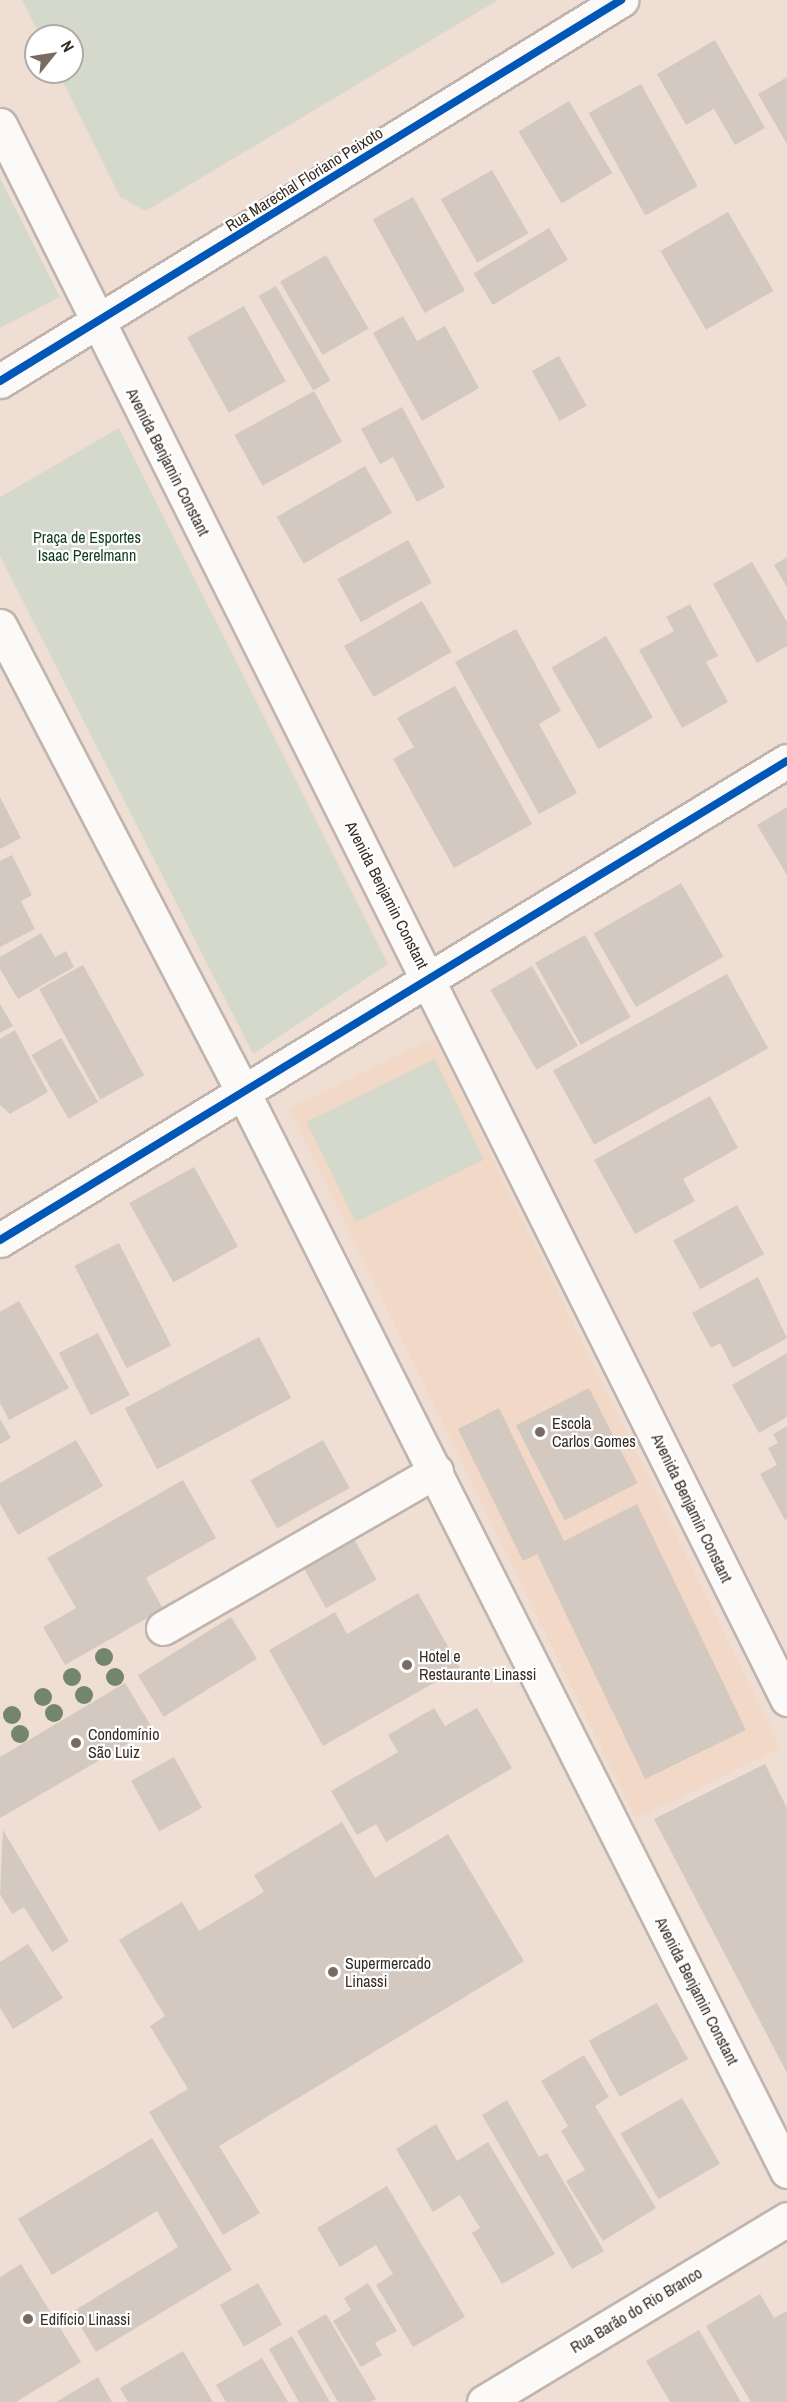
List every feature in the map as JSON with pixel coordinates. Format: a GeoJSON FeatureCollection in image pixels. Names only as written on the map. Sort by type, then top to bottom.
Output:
{"type":"FeatureCollection","features":[{"type":"Feature","properties":{"kind":"main road","name":"Rua Marechal Floriano Peixoto"},"geometry":{"type":"LineString","coordinates":[[0,381],[621,0]]}},
{"type":"Feature","properties":{"kind":"main road","name":"Avenida Benjamin Constant"},"geometry":{"type":"LineString","coordinates":[[0,125],[97,322],[431,982],[787,1700]]}},
{"type":"Feature","properties":{"kind":"main road","name":"Avenida Benjamin Constant"},"geometry":{"type":"LineString","coordinates":[[0,626],[245,1096],[787,2171]]}},
{"type":"Feature","properties":{"kind":"main road"},"geometry":{"type":"LineString","coordinates":[[0,1240],[245,1096],[787,762]]}},
{"type":"Feature","properties":{"kind":"main road"},"geometry":{"type":"LineString","coordinates":[[163,1628],[436,1471]]}},
{"type":"Feature","properties":{"kind":"main road","name":"Rua Barão do Rio Branco"},"geometry":{"type":"LineString","coordinates":[[484,2402],[787,2219]]}},
{"type":"Feature","properties":{"kind":"shaded area","name":"Escola Carlos Gomes"},"geometry":{"type":"Polygon","coordinates":[[[434,1038],[780,1748],[636,1819],[289,1109],[434,1038]]]}},
{"type":"Feature","properties":{"kind":"green space"},"geometry":{"type":"Polygon","coordinates":[[[22,0],[498,0],[146,211],[120,197],[64,84],[84,84],[84,24],[34,24],[22,0]]]}},
{"type":"Feature","properties":{"kind":"green space"},"geometry":{"type":"Polygon","coordinates":[[[0,178],[60,297],[0,328],[0,178]]]}},
{"type":"Feature","properties":{"kind":"green space","name":"Praça de Esportes Isaac Perelmann"},"geometry":{"type":"Polygon","coordinates":[[[119,428],[388,964],[253,1054],[0,556],[0,497],[119,428]]]}},
{"type":"Feature","properties":{"kind":"green space"},"geometry":{"type":"Polygon","coordinates":[[[435,1059],[484,1160],[356,1222],[306,1122],[435,1059]]]}},
{"type":"Feature","properties":{"kind":"building"},"geometry":{"type":"Polygon","coordinates":[[[715,40],[765,128],[735,145],[714,109],[686,125],[657,74],[715,40]]]}},
{"type":"Feature","properties":{"kind":"building"},"geometry":{"type":"Polygon","coordinates":[[[787,77],[787,144],[758,94],[787,77]]]}},
{"type":"Feature","properties":{"kind":"building"},"geometry":{"type":"Polygon","coordinates":[[[641,84],[698,186],[645,215],[589,113],[641,84]]]}},
{"type":"Feature","properties":{"kind":"building"},"geometry":{"type":"Polygon","coordinates":[[[569,101],[612,173],[562,203],[518,131],[569,101]]]}},
{"type":"Feature","properties":{"kind":"building"},"geometry":{"type":"Polygon","coordinates":[[[492,170],[528,233],[477,263],[441,200],[492,170]]]}},
{"type":"Feature","properties":{"kind":"building"},"geometry":{"type":"Polygon","coordinates":[[[413,197],[465,291],[425,313],[373,219],[413,197]]]}},
{"type":"Feature","properties":{"kind":"building"},"geometry":{"type":"Polygon","coordinates":[[[728,212],[774,291],[706,330],[660,251],[728,212]]]}},
{"type":"Feature","properties":{"kind":"building"},"geometry":{"type":"Polygon","coordinates":[[[549,228],[568,260],[493,305],[474,273],[549,228]]]}},
{"type":"Feature","properties":{"kind":"building"},"geometry":{"type":"Polygon","coordinates":[[[326,255],[368,329],[323,355],[280,282],[326,255]]]}},
{"type":"Feature","properties":{"kind":"building"},"geometry":{"type":"Polygon","coordinates":[[[276,286],[330,380],[313,390],[259,296],[276,286]]]}},
{"type":"Feature","properties":{"kind":"building"},"geometry":{"type":"Polygon","coordinates":[[[244,306],[286,381],[229,413],[187,338],[244,306]]]}},
{"type":"Feature","properties":{"kind":"building"},"geometry":{"type":"Polygon","coordinates":[[[403,316],[417,341],[445,326],[479,388],[422,421],[373,333],[403,316]]]}},
{"type":"Feature","properties":{"kind":"building"},"geometry":{"type":"Polygon","coordinates":[[[559,356],[587,406],[560,421],[532,371],[559,356]]]}},
{"type":"Feature","properties":{"kind":"building"},"geometry":{"type":"Polygon","coordinates":[[[314,391],[342,442],[263,486],[234,435],[314,391]]]}},
{"type":"Feature","properties":{"kind":"building"},"geometry":{"type":"Polygon","coordinates":[[[402,407],[445,487],[417,502],[393,457],[380,464],[361,429],[402,407]]]}},
{"type":"Feature","properties":{"kind":"building"},"geometry":{"type":"Polygon","coordinates":[[[365,466],[392,513],[304,564],[277,517],[365,466]]]}},
{"type":"Feature","properties":{"kind":"building"},"geometry":{"type":"Polygon","coordinates":[[[408,540],[432,583],[361,622],[337,579],[408,540]]]}},
{"type":"Feature","properties":{"kind":"building"},"geometry":{"type":"Polygon","coordinates":[[[787,557],[787,587],[774,565],[787,557]]]}},
{"type":"Feature","properties":{"kind":"building"},"geometry":{"type":"Polygon","coordinates":[[[752,562],[787,622],[787,646],[757,663],[713,584],[752,562]]]}},
{"type":"Feature","properties":{"kind":"building"},"geometry":{"type":"Polygon","coordinates":[[[422,601],[451,652],[374,697],[344,646],[422,601]]]}},
{"type":"Feature","properties":{"kind":"building"},"geometry":{"type":"Polygon","coordinates":[[[690,604],[718,656],[706,662],[728,702],[682,728],[639,650],[674,631],[666,617],[690,604]]]}},
{"type":"Feature","properties":{"kind":"building"},"geometry":{"type":"Polygon","coordinates":[[[516,629],[561,711],[539,724],[577,793],[539,814],[455,662],[516,629]]]}},
{"type":"Feature","properties":{"kind":"building"},"geometry":{"type":"Polygon","coordinates":[[[606,636],[653,717],[598,749],[551,668],[606,636]]]}},
{"type":"Feature","properties":{"kind":"building"},"geometry":{"type":"Polygon","coordinates":[[[455,686],[532,824],[454,868],[393,759],[414,747],[397,718],[455,686]]]}},
{"type":"Feature","properties":{"kind":"building"},"geometry":{"type":"Polygon","coordinates":[[[0,797],[21,838],[0,849],[0,797]]]}},
{"type":"Feature","properties":{"kind":"building"},"geometry":{"type":"Polygon","coordinates":[[[787,807],[787,875],[757,825],[787,807]]]}},
{"type":"Feature","properties":{"kind":"building"},"geometry":{"type":"Polygon","coordinates":[[[12,855],[32,895],[21,901],[35,929],[0,947],[0,861],[12,855]]]}},
{"type":"Feature","properties":{"kind":"building"},"geometry":{"type":"Polygon","coordinates":[[[681,883],[724,957],[636,1007],[594,933],[681,883]]]}},
{"type":"Feature","properties":{"kind":"building"},"geometry":{"type":"Polygon","coordinates":[[[41,933],[55,957],[66,951],[74,967],[18,999],[0,969],[0,957],[41,933]]]}},
{"type":"Feature","properties":{"kind":"building"},"geometry":{"type":"Polygon","coordinates":[[[585,935],[631,1017],[581,1045],[535,963],[585,935]]]}},
{"type":"Feature","properties":{"kind":"building"},"geometry":{"type":"Polygon","coordinates":[[[83,965],[144,1075],[100,1099],[39,989],[83,965]]]}},
{"type":"Feature","properties":{"kind":"building"},"geometry":{"type":"Polygon","coordinates":[[[532,966],[578,1046],[536,1070],[490,990],[532,966]]]}},
{"type":"Feature","properties":{"kind":"building"},"geometry":{"type":"Polygon","coordinates":[[[727,974],[768,1048],[594,1145],[553,1070],[727,974]]]}},
{"type":"Feature","properties":{"kind":"building"},"geometry":{"type":"Polygon","coordinates":[[[0,1004],[13,1026],[0,1033],[0,1004]]]}},
{"type":"Feature","properties":{"kind":"building"},"geometry":{"type":"Polygon","coordinates":[[[15,1030],[48,1092],[10,1114],[0,1105],[0,1039],[15,1030]]]}},
{"type":"Feature","properties":{"kind":"building"},"geometry":{"type":"Polygon","coordinates":[[[61,1038],[98,1102],[69,1119],[32,1055],[61,1038]]]}},
{"type":"Feature","properties":{"kind":"building"},"geometry":{"type":"Polygon","coordinates":[[[710,1096],[738,1148],[683,1179],[695,1201],[635,1234],[594,1160],[710,1096]]]}},
{"type":"Feature","properties":{"kind":"building"},"geometry":{"type":"Polygon","coordinates":[[[194,1167],[238,1247],[173,1282],[129,1203],[194,1167]]]}},
{"type":"Feature","properties":{"kind":"building"},"geometry":{"type":"Polygon","coordinates":[[[737,1205],[764,1254],[700,1289],[673,1240],[737,1205]]]}},
{"type":"Feature","properties":{"kind":"building"},"geometry":{"type":"Polygon","coordinates":[[[119,1243],[171,1345],[127,1368],[74,1266],[119,1243]]]}},
{"type":"Feature","properties":{"kind":"building"},"geometry":{"type":"Polygon","coordinates":[[[758,1277],[787,1338],[733,1368],[720,1343],[711,1348],[692,1313],[758,1277]]]}},
{"type":"Feature","properties":{"kind":"building"},"geometry":{"type":"Polygon","coordinates":[[[19,1301],[69,1388],[9,1420],[0,1403],[0,1312],[19,1301]]]}},
{"type":"Feature","properties":{"kind":"building"},"geometry":{"type":"Polygon","coordinates":[[[98,1333],[130,1395],[91,1415],[59,1353],[98,1333]]]}},
{"type":"Feature","properties":{"kind":"building"},"geometry":{"type":"Polygon","coordinates":[[[259,1337],[291,1398],[157,1469],[125,1408],[259,1337]]]}},
{"type":"Feature","properties":{"kind":"building"},"geometry":{"type":"Polygon","coordinates":[[[787,1353],[787,1417],[759,1433],[732,1385],[787,1353]]]}},
{"type":"Feature","properties":{"kind":"building"},"geometry":{"type":"Polygon","coordinates":[[[589,1388],[638,1483],[565,1521],[516,1425],[589,1388]]]}},
{"type":"Feature","properties":{"kind":"building"},"geometry":{"type":"Polygon","coordinates":[[[499,1408],[564,1541],[637,1504],[746,1730],[645,1779],[537,1554],[523,1561],[458,1429],[499,1408]]]}},
{"type":"Feature","properties":{"kind":"building"},"geometry":{"type":"Polygon","coordinates":[[[0,1419],[11,1438],[0,1444],[0,1419]]]}},
{"type":"Feature","properties":{"kind":"building"},"geometry":{"type":"Polygon","coordinates":[[[787,1426],[787,1519],[785,1520],[760,1474],[777,1465],[768,1448],[778,1443],[773,1434],[787,1426]]]}},
{"type":"Feature","properties":{"kind":"building"},"geometry":{"type":"Polygon","coordinates":[[[76,1440],[103,1486],[18,1535],[0,1504],[0,1483],[76,1440]]]}},
{"type":"Feature","properties":{"kind":"building"},"geometry":{"type":"Polygon","coordinates":[[[323,1440],[350,1488],[277,1528],[250,1480],[323,1440]]]}},
{"type":"Feature","properties":{"kind":"building"},"geometry":{"type":"Polygon","coordinates":[[[183,1480],[216,1538],[146,1578],[163,1609],[65,1665],[43,1627],[76,1608],[47,1558],[183,1480]]]}},
{"type":"Feature","properties":{"kind":"building"},"geometry":{"type":"Polygon","coordinates":[[[349,1530],[377,1580],[326,1608],[298,1558],[349,1530]]]}},
{"type":"Feature","properties":{"kind":"building"},"geometry":{"type":"Polygon","coordinates":[[[418,1593],[460,1668],[323,1746],[269,1650],[335,1612],[347,1634],[418,1593]]]}},
{"type":"Feature","properties":{"kind":"building"},"geometry":{"type":"Polygon","coordinates":[[[231,1617],[257,1659],[164,1717],[138,1675],[231,1617]]]}},
{"type":"Feature","properties":{"kind":"building","name":"Condomínio São Luiz"},"geometry":{"type":"Polygon","coordinates":[[[125,1683],[153,1729],[0,1818],[0,1757],[125,1683]]]}},
{"type":"Feature","properties":{"kind":"building"},"geometry":{"type":"Polygon","coordinates":[[[434,1708],[445,1726],[477,1708],[512,1768],[386,1842],[376,1824],[357,1835],[331,1791],[398,1752],[388,1735],[434,1708]]]}},
{"type":"Feature","properties":{"kind":"building"},"geometry":{"type":"Polygon","coordinates":[[[174,1757],[202,1808],[159,1831],[131,1781],[174,1757]]]}},
{"type":"Feature","properties":{"kind":"building"},"geometry":{"type":"Polygon","coordinates":[[[765,1764],[787,1808],[787,2073],[654,1819],[765,1764]]]}},
{"type":"Feature","properties":{"kind":"building"},"geometry":{"type":"Polygon","coordinates":[[[342,1822],[375,1878],[448,1834],[524,1961],[219,2146],[260,2213],[223,2235],[149,2112],[188,2089],[150,2026],[165,2016],[119,1940],[182,1902],[199,1931],[264,1892],[254,1875],[342,1822]]]}},
{"type":"Feature","properties":{"kind":"building"},"geometry":{"type":"Polygon","coordinates":[[[3,1830],[69,1941],[52,1952],[24,1907],[12,1914],[0,1894],[3,1830]]]}},
{"type":"Feature","properties":{"kind":"building"},"geometry":{"type":"Polygon","coordinates":[[[28,1944],[63,1998],[13,2029],[0,2008],[0,1962],[28,1944]]]}},
{"type":"Feature","properties":{"kind":"building"},"geometry":{"type":"Polygon","coordinates":[[[657,2003],[688,2059],[620,2097],[589,2041],[657,2003]]]}},
{"type":"Feature","properties":{"kind":"building"},"geometry":{"type":"Polygon","coordinates":[[[584,2055],[609,2097],[595,2106],[656,2208],[603,2241],[566,2181],[585,2170],[561,2131],[568,2126],[541,2081],[584,2055]]]}},
{"type":"Feature","properties":{"kind":"building"},"geometry":{"type":"Polygon","coordinates":[[[682,2098],[720,2164],[659,2199],[621,2134],[682,2098]]]}},
{"type":"Feature","properties":{"kind":"building"},"geometry":{"type":"Polygon","coordinates":[[[507,2100],[539,2157],[547,2153],[604,2251],[572,2269],[482,2115],[507,2100]]]}},
{"type":"Feature","properties":{"kind":"building"},"geometry":{"type":"Polygon","coordinates":[[[436,2124],[457,2161],[488,2142],[555,2254],[502,2284],[472,2233],[480,2228],[460,2195],[433,2212],[396,2149],[436,2124]]]}},
{"type":"Feature","properties":{"kind":"building"},"geometry":{"type":"Polygon","coordinates":[[[152,2138],[232,2270],[96,2352],[72,2312],[178,2247],[157,2211],[52,2275],[18,2219],[152,2138]]]}},
{"type":"Feature","properties":{"kind":"building"},"geometry":{"type":"Polygon","coordinates":[[[387,2186],[465,2317],[413,2347],[376,2285],[393,2274],[376,2245],[340,2267],[317,2228],[387,2186]]]}},
{"type":"Feature","properties":{"kind":"building","name":"Edifício Linassi"},"geometry":{"type":"Polygon","coordinates":[[[21,2264],[81,2362],[16,2402],[0,2402],[0,2277],[21,2264]]]}},
{"type":"Feature","properties":{"kind":"building"},"geometry":{"type":"Polygon","coordinates":[[[258,2283],[282,2325],[244,2347],[220,2305],[258,2283]]]}},
{"type":"Feature","properties":{"kind":"building"},"geometry":{"type":"Polygon","coordinates":[[[368,2283],[397,2331],[375,2343],[382,2355],[361,2367],[333,2321],[351,2310],[344,2298],[368,2283]]]}},
{"type":"Feature","properties":{"kind":"building"},"geometry":{"type":"Polygon","coordinates":[[[760,2294],[774,2318],[787,2311],[787,2402],[751,2402],[706,2326],[760,2294]]]}},
{"type":"Feature","properties":{"kind":"building"},"geometry":{"type":"Polygon","coordinates":[[[326,2314],[376,2399],[371,2402],[338,2402],[297,2331],[326,2314]]]}},
{"type":"Feature","properties":{"kind":"building"},"geometry":{"type":"Polygon","coordinates":[[[699,2330],[741,2402],[670,2402],[646,2361],[699,2330]]]}},
{"type":"Feature","properties":{"kind":"building"},"geometry":{"type":"Polygon","coordinates":[[[292,2336],[330,2402],[299,2402],[269,2349],[292,2336]]]}},
{"type":"Feature","properties":{"kind":"building"},"geometry":{"type":"Polygon","coordinates":[[[183,2351],[213,2402],[128,2402],[120,2388],[183,2351]]]}},
{"type":"Feature","properties":{"kind":"building"},"geometry":{"type":"Polygon","coordinates":[[[262,2358],[288,2402],[226,2402],[216,2385],[262,2358]]]}},
{"type":"Feature","properties":{"kind":"building"},"geometry":{"type":"Polygon","coordinates":[[[98,2377],[112,2402],[56,2402],[98,2377]]]}},
{"type":"Feature","properties":{"kind":"cycle path"},"geometry":{"type":"LineString","coordinates":[[0,381],[621,0]]}},
{"type":"Feature","properties":{"kind":"cycle path"},"geometry":{"type":"LineString","coordinates":[[0,1240],[787,761]]}},
{"type":"Feature","properties":{"kind":"place","name":"Escola Carlos Gomes"},"geometry":{"type":"Point","coordinates":[540,1432]}},
{"type":"Feature","properties":{"kind":"place","name":"Hotel e Restaurante Linassi"},"geometry":{"type":"Point","coordinates":[407,1665]}},
{"type":"Feature","properties":{"kind":"place","name":"Condomínio São Luiz"},"geometry":{"type":"Point","coordinates":[76,1743]}},
{"type":"Feature","properties":{"kind":"place","name":"Supermercado Linassi"},"geometry":{"type":"Point","coordinates":[333,1972]}},
{"type":"Feature","properties":{"kind":"place","name":"Edifício Linassi"},"geometry":{"type":"Point","coordinates":[28,2319]}}]}
